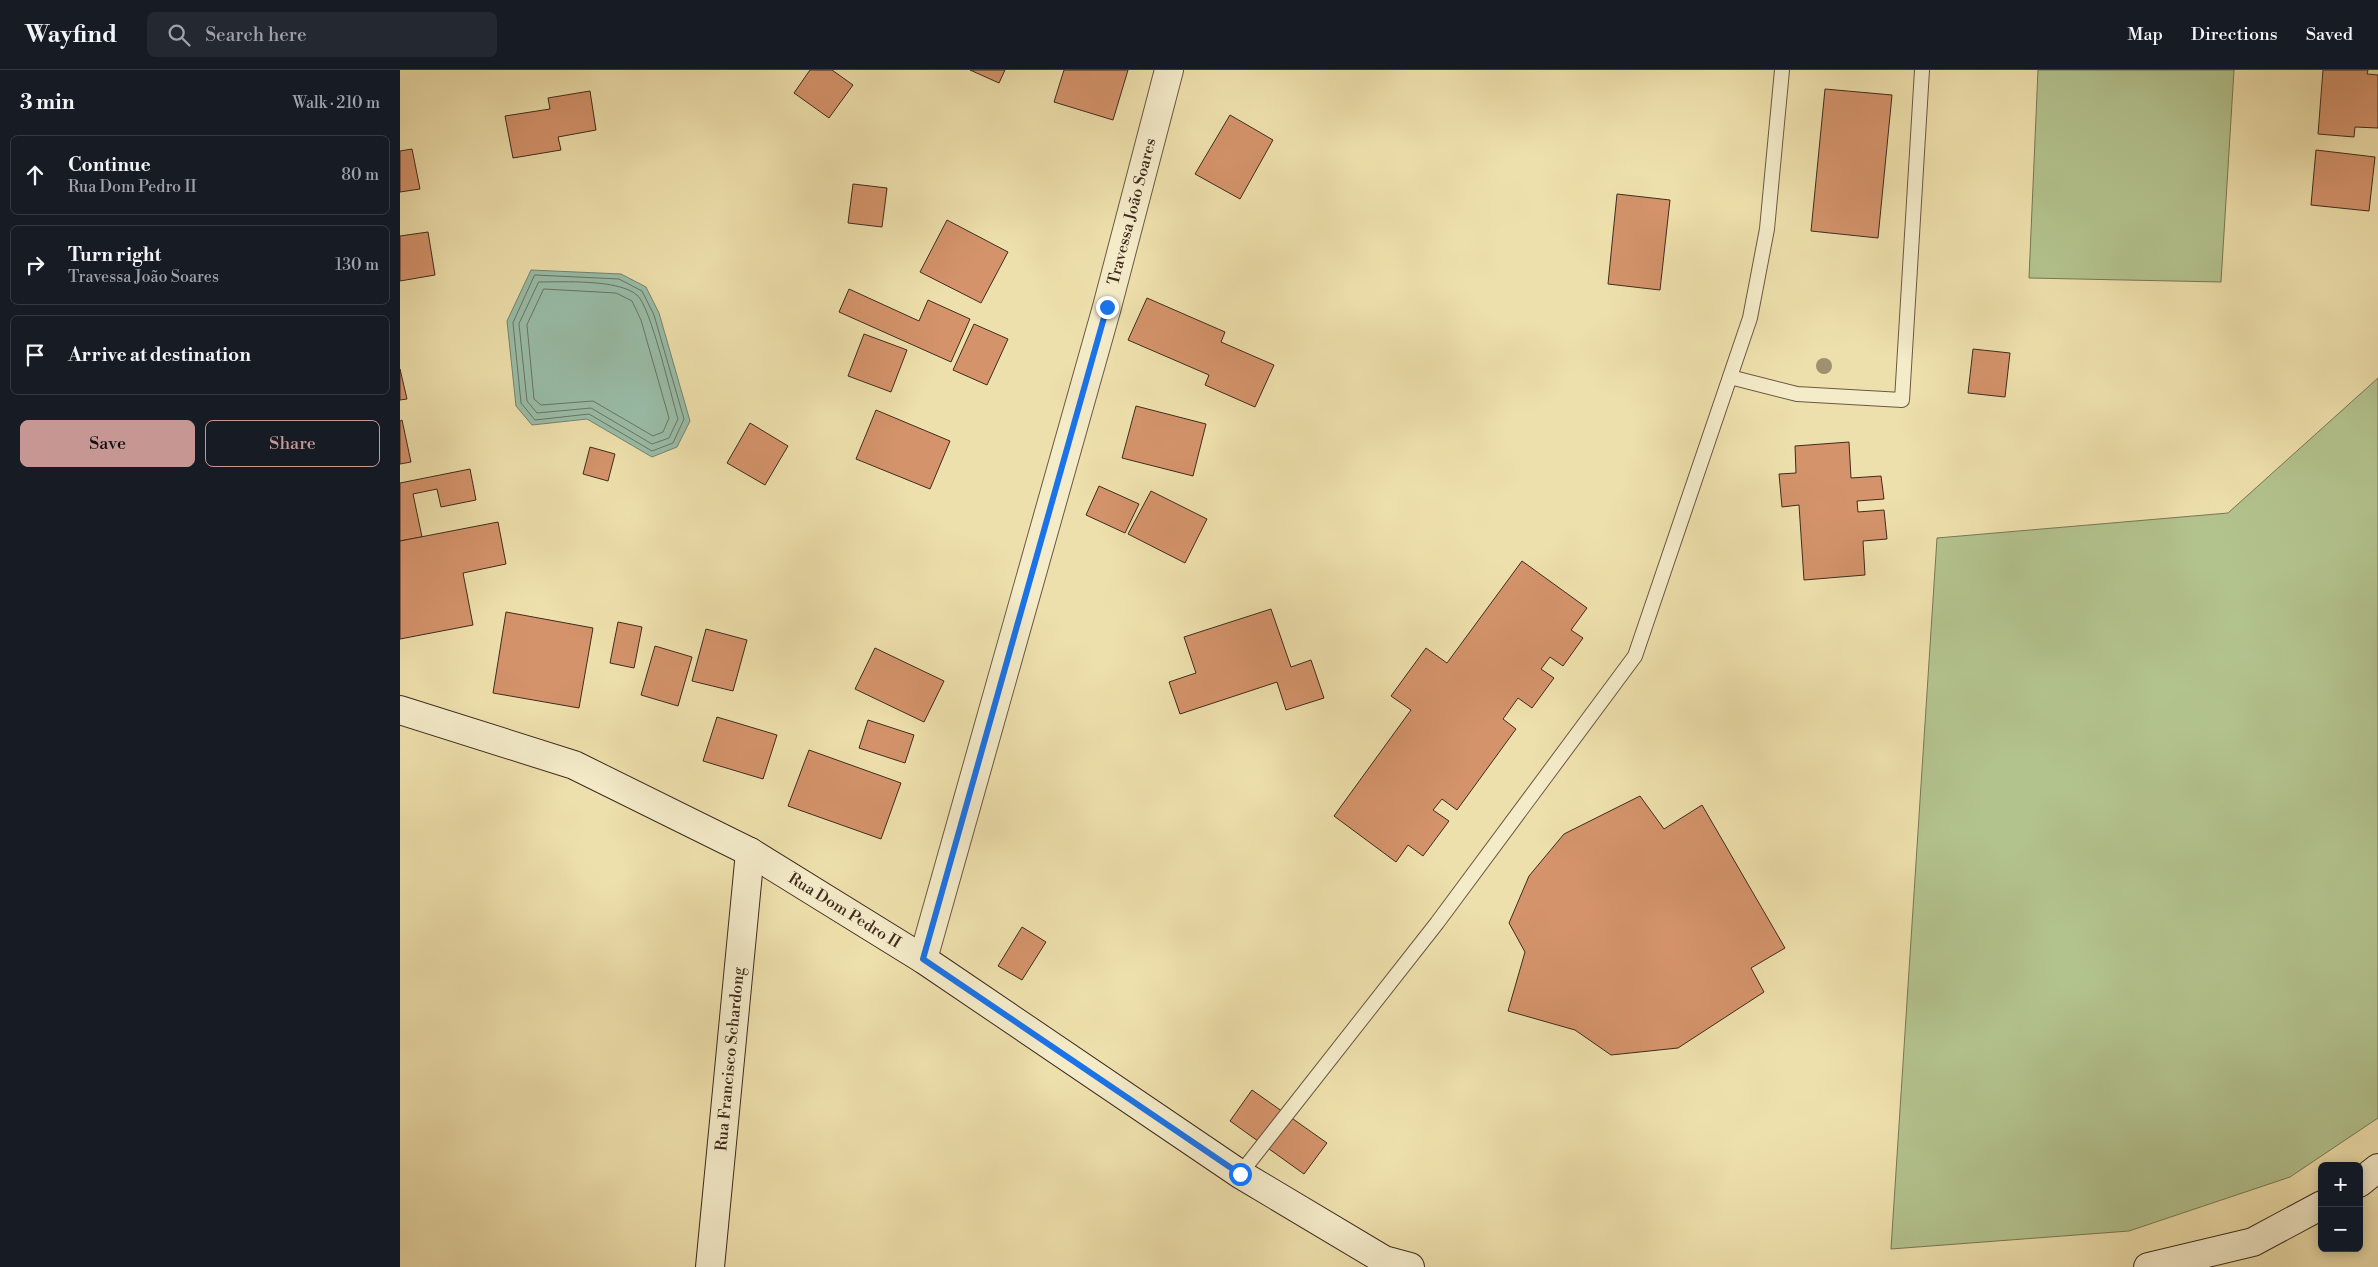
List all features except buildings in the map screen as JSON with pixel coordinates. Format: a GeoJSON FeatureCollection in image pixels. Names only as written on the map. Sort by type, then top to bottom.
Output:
{"type":"FeatureCollection","features":[{"type":"Feature","properties":{"kind":"street","name":"Travessa João Soares"},"geometry":{"type":"LineString","coordinates":[[923,959],[1107,307],[1169,70]]}},
{"type":"Feature","properties":{"kind":"street","name":"Rua Dom Pedro II"},"geometry":{"type":"LineString","coordinates":[[400,710],[574,765],[750,852],[923,959],[1240,1174],[1384,1260],[1410,1267]]}},
{"type":"Feature","properties":{"kind":"street","name":"Rua Francisco Schardong"},"geometry":{"type":"LineString","coordinates":[[710,1267],[750,852]]}},
{"type":"Feature","properties":{"kind":"street"},"geometry":{"type":"LineString","coordinates":[[2363,1180],[2378,1168]]}},
{"type":"Feature","properties":{"kind":"street"},"geometry":{"type":"LineString","coordinates":[[2148,1267],[2253,1242],[2318,1207]]}},
{"type":"Feature","properties":{"kind":"lane"},"geometry":{"type":"LineString","coordinates":[[1240,1174],[1438,923],[1635,656],[1750,318],[1767,229],[1782,70]]}},
{"type":"Feature","properties":{"kind":"lane"},"geometry":{"type":"LineString","coordinates":[[1730,377],[1797,394],[1902,400],[1922,70]]}},
{"type":"Feature","properties":{"kind":"shaded area"},"geometry":{"type":"Polygon","coordinates":[[[2038,70],[2234,70],[2221,282],[2029,278],[2038,70]]]}},
{"type":"Feature","properties":{"kind":"shaded area"},"geometry":{"type":"Polygon","coordinates":[[[2378,378],[2378,1118],[2290,1177],[2129,1231],[1891,1249],[1937,538],[2228,513],[2378,378]]]}},
{"type":"Feature","properties":{"kind":"water"},"geometry":{"type":"Polygon","coordinates":[[[531,270],[621,274],[646,287],[659,313],[690,421],[677,447],[652,457],[587,419],[532,425],[516,406],[507,321],[531,270]]]}},
{"type":"Feature","properties":{"kind":"route"},"geometry":{"type":"LineString","coordinates":[[1107,307],[923,959],[1240,1174]]}}]}
